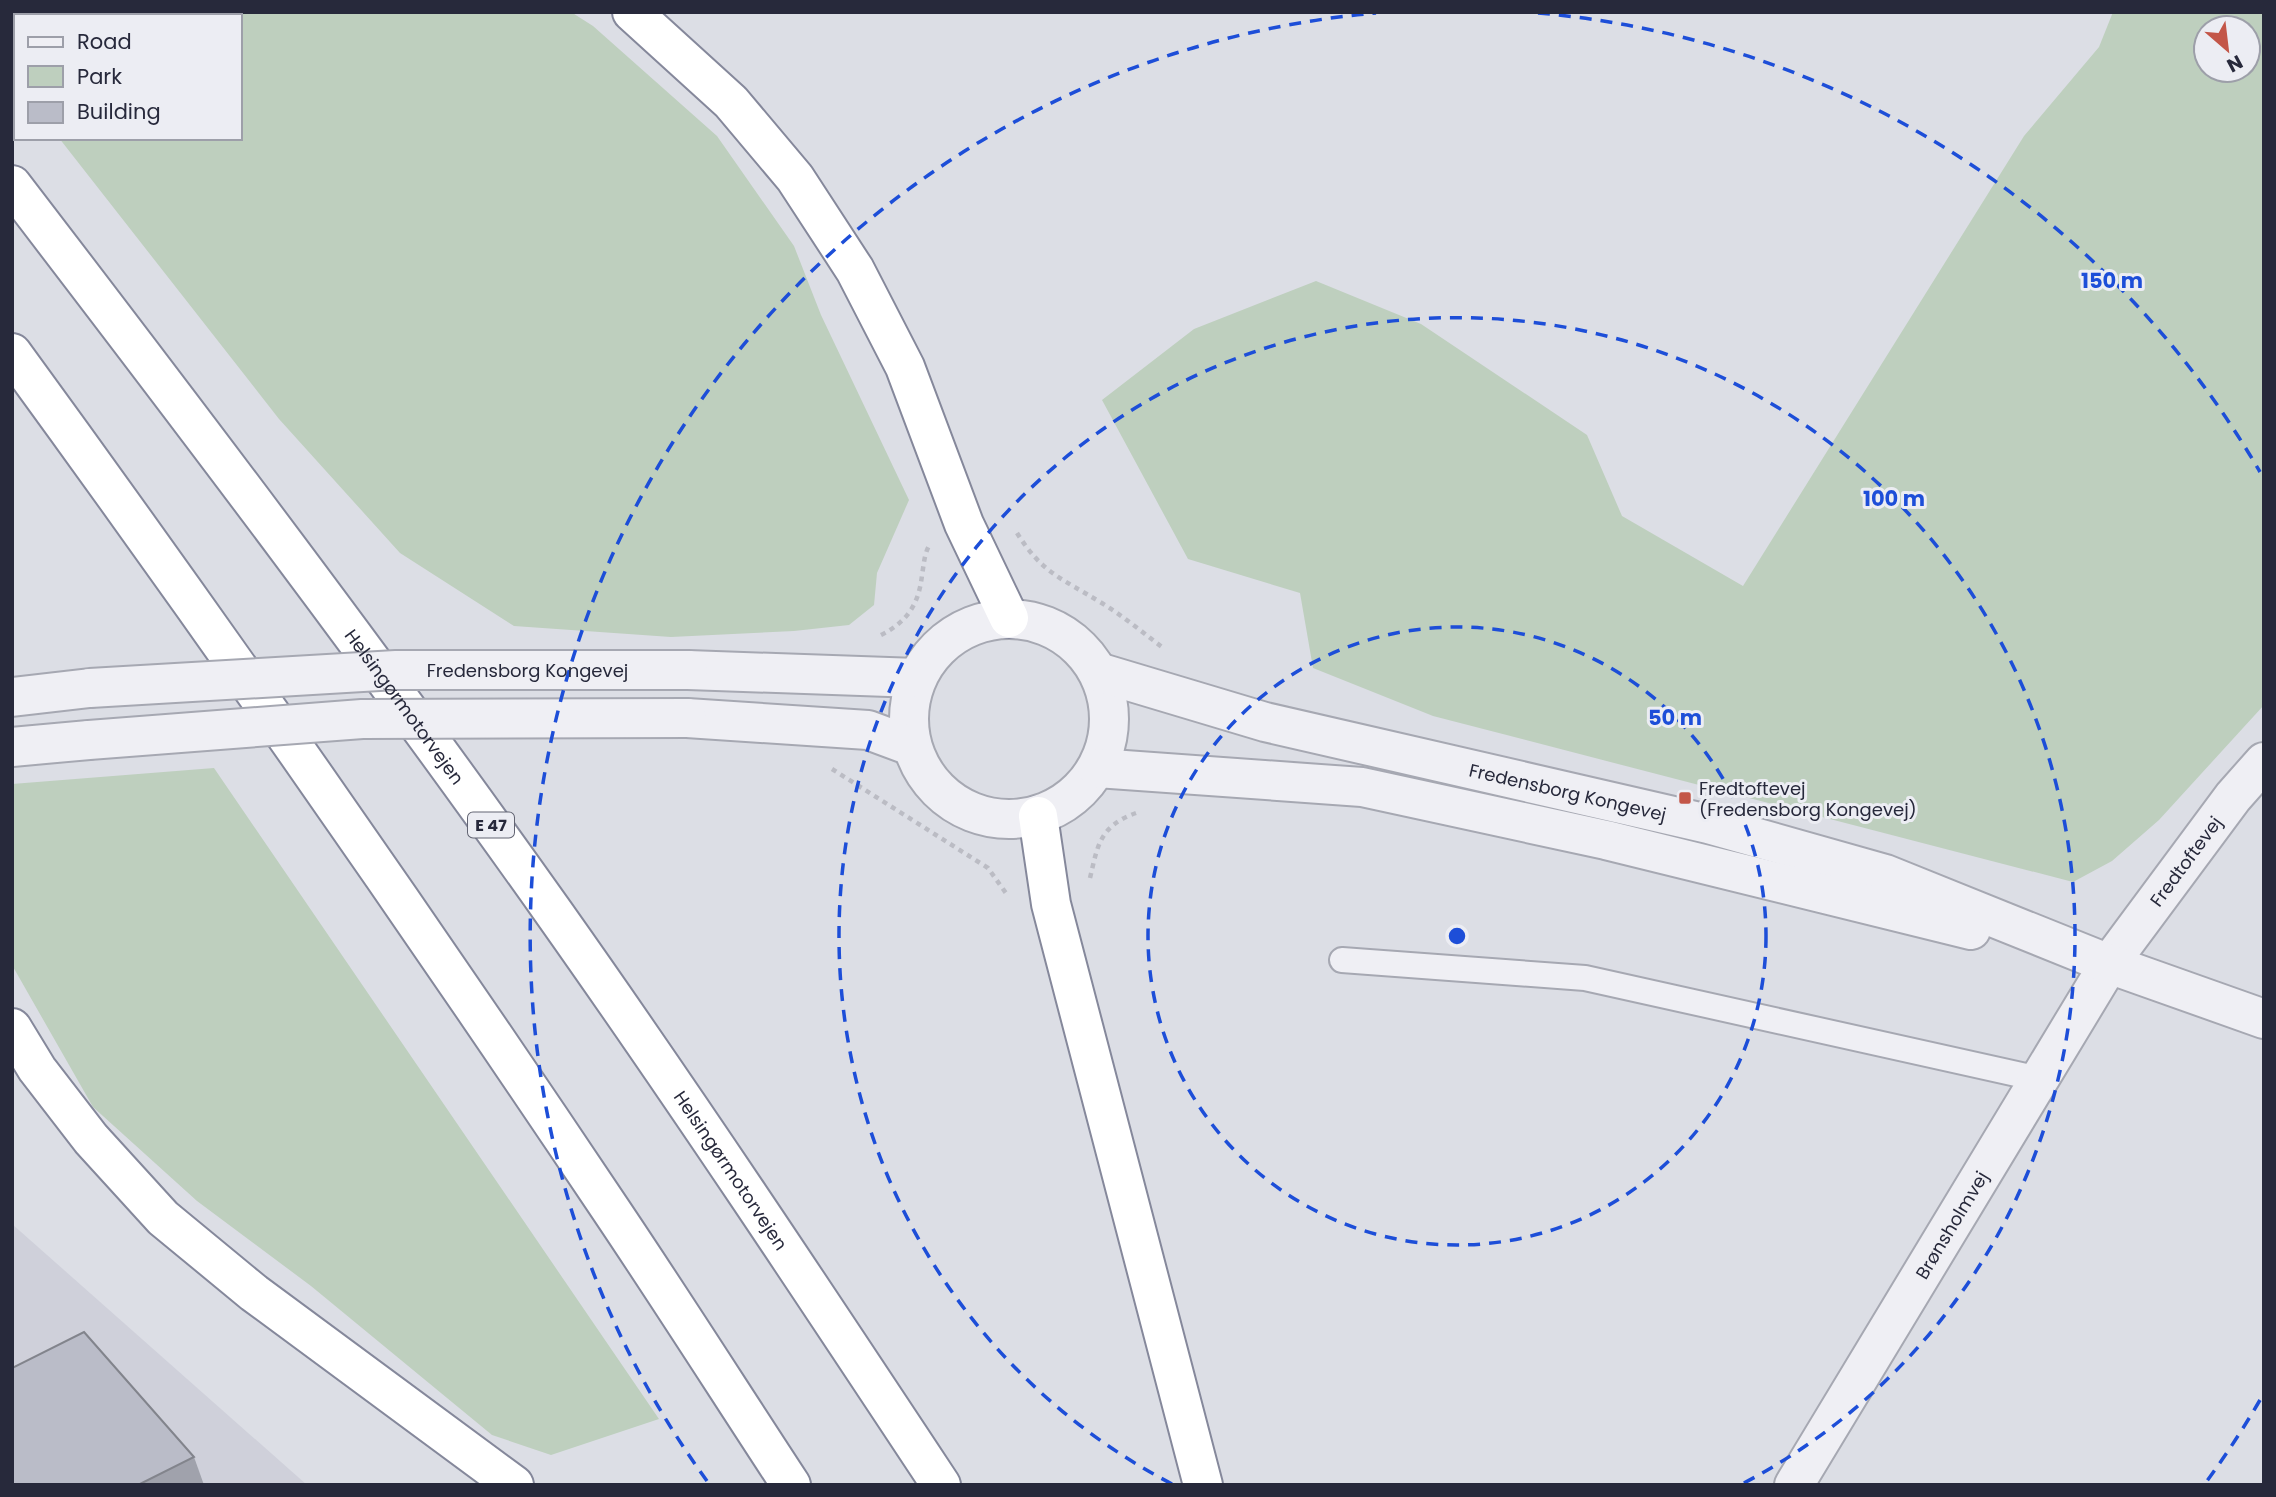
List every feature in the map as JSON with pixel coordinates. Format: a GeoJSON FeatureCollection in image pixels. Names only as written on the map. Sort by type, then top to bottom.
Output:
{"type":"FeatureCollection","features":[{"type":"Feature","properties":{"kind":"highway"},"geometry":{"type":"LineString","coordinates":[[632,12],[730,102],[795,178],[855,270],[905,367],[964,524],[1009,618]]}},
{"type":"Feature","properties":{"kind":"highway","name":"Helsingørmotorvejen"},"geometry":{"type":"LineString","coordinates":[[12,185],[222,460],[528,877],[681,1094],[941,1485]]}},
{"type":"Feature","properties":{"kind":"highway"},"geometry":{"type":"LineString","coordinates":[[12,353],[137,524],[384,877],[610,1209],[791,1485]]}},
{"type":"Feature","properties":{"kind":"highway"},"geometry":{"type":"LineString","coordinates":[[1038,816],[1051,904],[1203,1485]]}},
{"type":"Feature","properties":{"kind":"highway"},"geometry":{"type":"LineString","coordinates":[[12,1028],[37,1069],[83,1129],[163,1218],[254,1293],[514,1485]]}},
{"type":"Feature","properties":{"kind":"street"},"geometry":{"type":"LineString","coordinates":[[1009,618],[1036,622],[1061,633],[1082,650],[1098,672],[1108,704],[1108,737],[1097,768],[1081,789],[1061,805],[1038,816],[1005,820],[974,814],[946,799],[924,775],[911,746],[908,711],[917,678],[932,653],[954,635],[981,623],[1009,618]]}},
{"type":"Feature","properties":{"kind":"street","name":"Fredensborg Kongevej"},"geometry":{"type":"LineString","coordinates":[[12,697],[90,688],[396,670],[688,670],[917,678]]}},
{"type":"Feature","properties":{"kind":"street","name":"Fredensborg Kongevej"},"geometry":{"type":"LineString","coordinates":[[1098,672],[1265,722],[1708,824],[1885,874],[2109,964],[2264,1019]]}},
{"type":"Feature","properties":{"kind":"street"},"geometry":{"type":"LineString","coordinates":[[12,747],[362,719],[687,718],[868,730],[911,746]]}},
{"type":"Feature","properties":{"kind":"street","name":"Fredtoftevej"},"geometry":{"type":"LineString","coordinates":[[2109,964],[2233,797],[2264,762]]}},
{"type":"Feature","properties":{"kind":"street","name":"Fredensborg Kongevej"},"geometry":{"type":"LineString","coordinates":[[1097,768],[1362,787],[1606,840],[2109,964]]}},
{"type":"Feature","properties":{"kind":"street","name":"Brønsholmvej"},"geometry":{"type":"LineString","coordinates":[[1794,1485],[2109,964]]}},
{"type":"Feature","properties":{"kind":"lane"},"geometry":{"type":"LineString","coordinates":[[1342,960],[1585,978],[2039,1079]]}},
{"type":"Feature","properties":{"kind":"shaded area"},"geometry":{"type":"Polygon","coordinates":[[[12,1224],[307,1485],[12,1485],[12,1224]]]}},
{"type":"Feature","properties":{"kind":"green space"},"geometry":{"type":"Polygon","coordinates":[[[12,12],[571,12],[593,26],[717,136],[794,246],[821,315],[909,500],[877,573],[874,605],[849,625],[794,631],[671,637],[514,626],[400,553],[279,419],[61,140],[242,140],[242,14],[14,14],[14,80],[12,12]]]}},
{"type":"Feature","properties":{"kind":"green space"},"geometry":{"type":"Polygon","coordinates":[[[2113,12],[2264,12],[2264,705],[2159,820],[2112,861],[2073,882],[1433,716],[1313,668],[1300,593],[1188,559],[1102,400],[1194,329],[1316,281],[1421,324],[1587,435],[1622,516],[1743,586],[2024,136],[2099,47],[2113,12]]]}},
{"type":"Feature","properties":{"kind":"green space"},"geometry":{"type":"Polygon","coordinates":[[[214,768],[659,1419],[551,1455],[492,1435],[311,1286],[197,1201],[93,1107],[12,965],[12,784],[214,768]]]}},
{"type":"Feature","properties":{"kind":"building"},"geometry":{"type":"Polygon","coordinates":[[[84,1332],[194,1457],[138,1485],[12,1485],[12,1368],[84,1332]]]}},
{"type":"Feature","properties":{"kind":"place","name":"Fredtoftevej (Fredensborg Kongevej)"},"geometry":{"type":"Point","coordinates":[1685,798]}}]}
